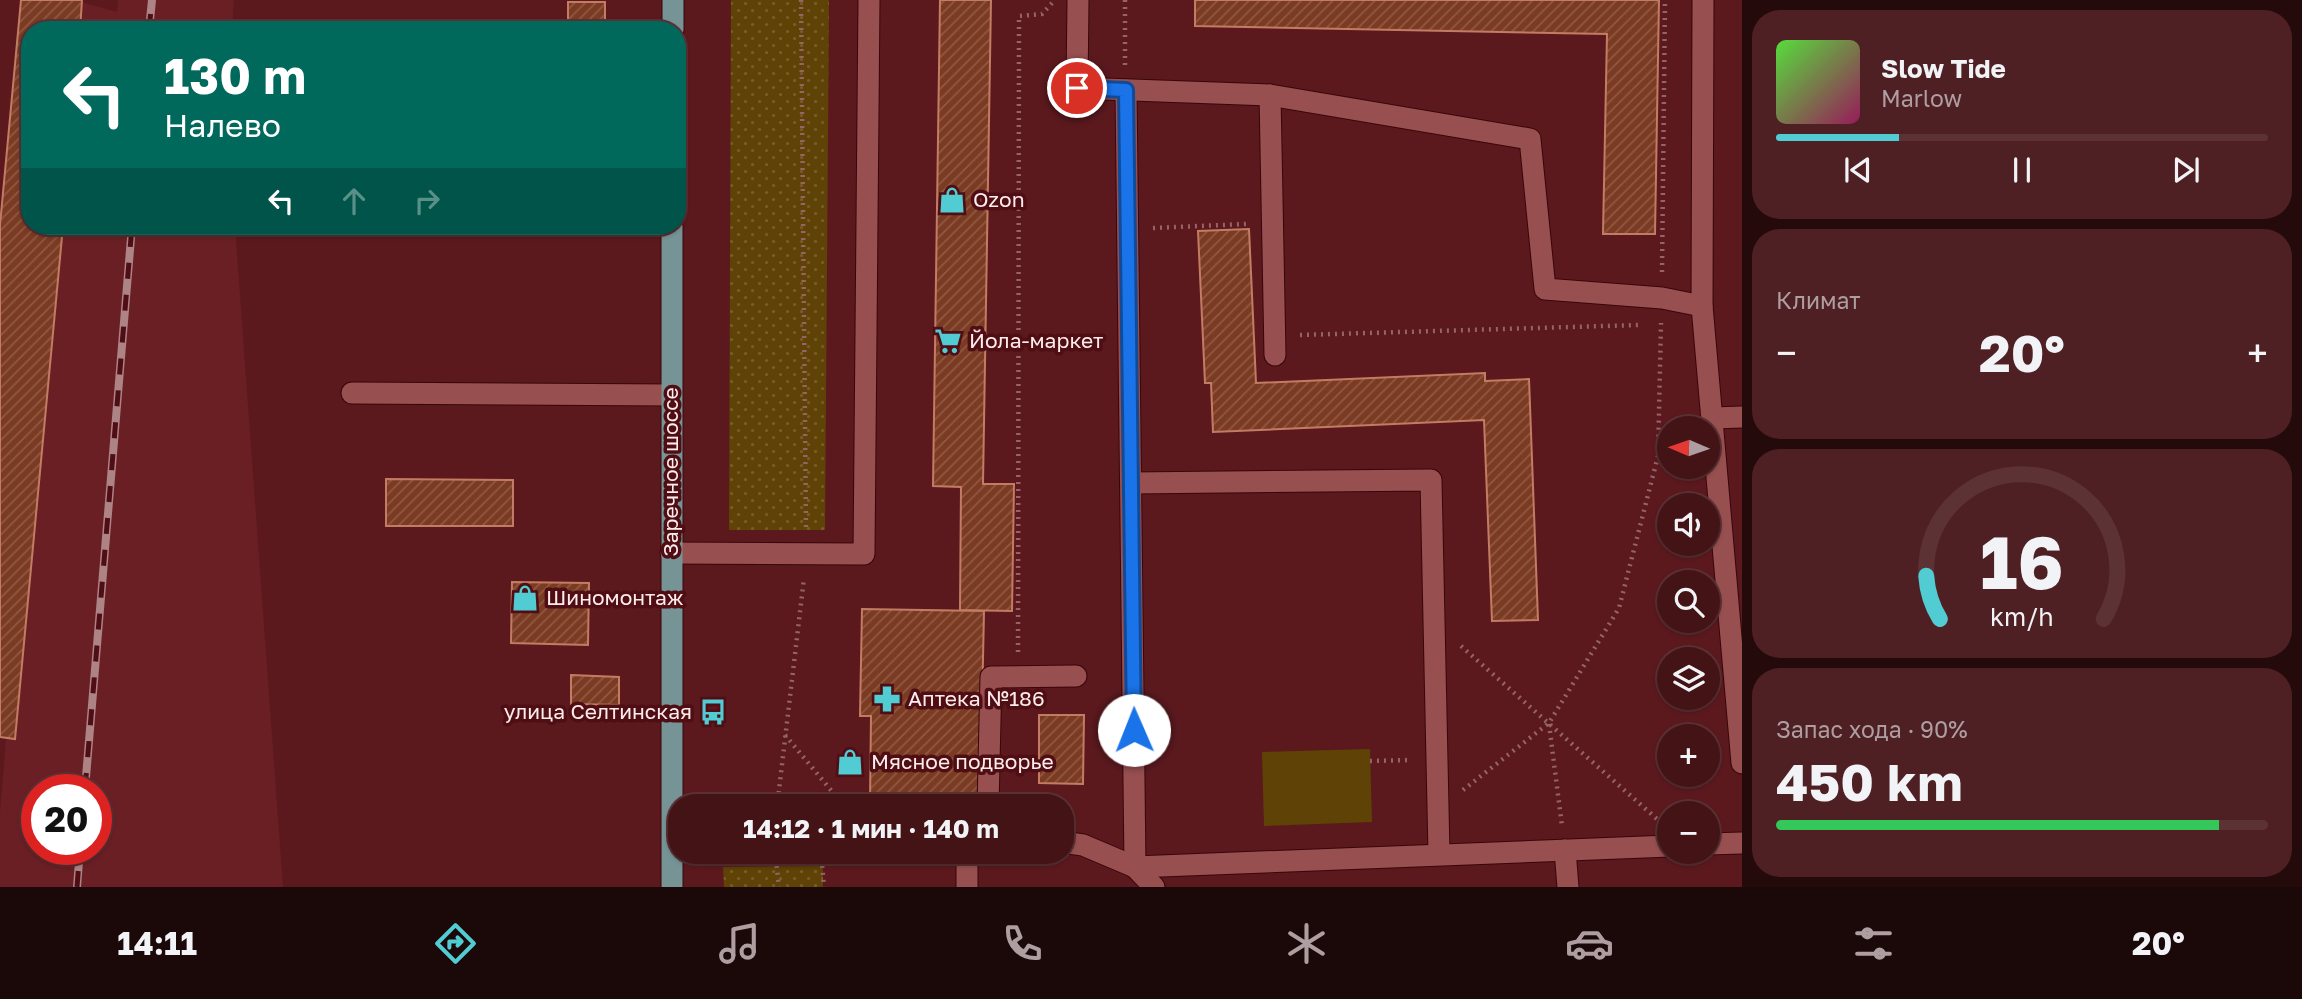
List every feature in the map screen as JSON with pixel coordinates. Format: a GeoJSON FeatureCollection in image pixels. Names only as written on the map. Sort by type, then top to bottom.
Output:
{"type":"FeatureCollection","features":[{"type":"Feature","properties":{"kind":"main road"},"geometry":{"type":"LineString","coordinates":[[673,0],[673,21]]}},
{"type":"Feature","properties":{"kind":"main road","name":"Заречное шоссе"},"geometry":{"type":"LineString","coordinates":[[672,235],[671,553],[676,794]]}},
{"type":"Feature","properties":{"kind":"main road","name":"Заречное шоссе"},"geometry":{"type":"LineString","coordinates":[[672,887],[674,864]]}},
{"type":"Feature","properties":{"kind":"lane"},"geometry":{"type":"LineString","coordinates":[[671,553],[864,554],[869,0]]}},
{"type":"Feature","properties":{"kind":"lane"},"geometry":{"type":"LineString","coordinates":[[1078,0],[1077,88],[1270,95],[1530,139],[1545,289],[1662,298],[1702,306]]}},
{"type":"Feature","properties":{"kind":"lane"},"geometry":{"type":"LineString","coordinates":[[1703,0],[1702,306],[1713,416]]}},
{"type":"Feature","properties":{"kind":"lane"},"geometry":{"type":"LineString","coordinates":[[1126,90],[1135,867]]}},
{"type":"Feature","properties":{"kind":"lane"},"geometry":{"type":"LineString","coordinates":[[1270,95],[1275,345]]}},
{"type":"Feature","properties":{"kind":"lane"},"geometry":{"type":"LineString","coordinates":[[352,393],[671,395]]}},
{"type":"Feature","properties":{"kind":"lane"},"geometry":{"type":"LineString","coordinates":[[1720,418],[1742,417]]}},
{"type":"Feature","properties":{"kind":"lane"},"geometry":{"type":"LineString","coordinates":[[1718,480],[1742,763]]}},
{"type":"Feature","properties":{"kind":"lane"},"geometry":{"type":"LineString","coordinates":[[1131,483],[1431,481],[1439,854]]}},
{"type":"Feature","properties":{"kind":"lane"},"geometry":{"type":"LineString","coordinates":[[988,794],[991,677],[1076,676]]}},
{"type":"Feature","properties":{"kind":"lane"},"geometry":{"type":"LineString","coordinates":[[1720,844],[1742,843]]}},
{"type":"Feature","properties":{"kind":"lane"},"geometry":{"type":"LineString","coordinates":[[1074,844],[1135,867],[1154,887]]}},
{"type":"Feature","properties":{"kind":"lane"},"geometry":{"type":"LineString","coordinates":[[1135,867],[1657,846]]}},
{"type":"Feature","properties":{"kind":"lane"},"geometry":{"type":"LineString","coordinates":[[1565,850],[1567,887]]}},
{"type":"Feature","properties":{"kind":"lane"},"geometry":{"type":"LineString","coordinates":[[967,864],[967,887]]}},
{"type":"Feature","properties":{"kind":"path"},"geometry":{"type":"LineString","coordinates":[[778,794],[807,554],[801,0]]}},
{"type":"Feature","properties":{"kind":"path"},"geometry":{"type":"LineString","coordinates":[[1018,677],[1019,16],[1042,14],[1055,0]]}},
{"type":"Feature","properties":{"kind":"path"},"geometry":{"type":"LineString","coordinates":[[1125,0],[1126,90]]}},
{"type":"Feature","properties":{"kind":"path"},"geometry":{"type":"LineString","coordinates":[[1438,810],[1549,723],[1619,608],[1658,456],[1665,0]]}},
{"type":"Feature","properties":{"kind":"path"},"geometry":{"type":"LineString","coordinates":[[1128,229],[1273,222]]}},
{"type":"Feature","properties":{"kind":"path"},"geometry":{"type":"LineString","coordinates":[[1275,345],[1647,325]]}},
{"type":"Feature","properties":{"kind":"path"},"geometry":{"type":"LineString","coordinates":[[1434,623],[1657,819]]}},
{"type":"Feature","properties":{"kind":"path"},"geometry":{"type":"LineString","coordinates":[[1549,723],[1565,850]]}},
{"type":"Feature","properties":{"kind":"path"},"geometry":{"type":"LineString","coordinates":[[785,735],[834,794]]}},
{"type":"Feature","properties":{"kind":"path"},"geometry":{"type":"LineString","coordinates":[[1370,761],[1437,759]]}},
{"type":"Feature","properties":{"kind":"path"},"geometry":{"type":"LineString","coordinates":[[776,864],[779,887]]}},
{"type":"Feature","properties":{"kind":"path"},"geometry":{"type":"LineString","coordinates":[[822,864],[824,887]]}},
{"type":"Feature","properties":{"kind":"shaded area"},"geometry":{"type":"Polygon","coordinates":[[[74,0],[117,12],[118,0],[234,0],[233,21],[68,21],[74,0]]]}},
{"type":"Feature","properties":{"kind":"shaded area"},"geometry":{"type":"Polygon","coordinates":[[[731,0],[829,0],[825,530],[729,530],[731,0]]]}},
{"type":"Feature","properties":{"kind":"shaded area"},"geometry":{"type":"Polygon","coordinates":[[[47,235],[236,235],[283,887],[0,887],[0,813],[47,235]]]}},
{"type":"Feature","properties":{"kind":"shaded area"},"geometry":{"type":"Polygon","coordinates":[[[1370,749],[1372,822],[1264,826],[1262,752],[1370,749]]]}},
{"type":"Feature","properties":{"kind":"shaded area"},"geometry":{"type":"Polygon","coordinates":[[[823,866],[823,887],[724,887],[723,867],[823,866]]]}},
{"type":"Feature","properties":{"kind":"building"},"geometry":{"type":"Polygon","coordinates":[[[21,0],[82,0],[81,21],[21,21],[21,235],[62,235],[15,739],[0,737],[0,225],[21,0]]]}},
{"type":"Feature","properties":{"kind":"building"},"geometry":{"type":"Polygon","coordinates":[[[940,0],[991,0],[983,484],[1014,484],[1012,611],[960,610],[961,487],[933,486],[940,0]]]}},
{"type":"Feature","properties":{"kind":"building"},"geometry":{"type":"Polygon","coordinates":[[[1195,0],[1659,0],[1655,234],[1603,234],[1607,34],[1195,26],[1195,0]]]}},
{"type":"Feature","properties":{"kind":"building"},"geometry":{"type":"Polygon","coordinates":[[[568,2],[605,2],[605,21],[568,21],[568,2]]]}},
{"type":"Feature","properties":{"kind":"building"},"geometry":{"type":"Polygon","coordinates":[[[1249,229],[1256,383],[1485,373],[1485,381],[1529,379],[1538,620],[1492,621],[1484,420],[1213,432],[1211,383],[1205,383],[1198,231],[1249,229]]]}},
{"type":"Feature","properties":{"kind":"building"},"geometry":{"type":"Polygon","coordinates":[[[386,479],[513,480],[513,526],[386,526],[386,479]]]}},
{"type":"Feature","properties":{"kind":"building"},"geometry":{"type":"Polygon","coordinates":[[[512,582],[589,583],[588,645],[511,643],[512,582]]]}},
{"type":"Feature","properties":{"kind":"building"},"geometry":{"type":"Polygon","coordinates":[[[862,609],[984,611],[980,794],[870,794],[871,716],[860,716],[862,609]]]}},
{"type":"Feature","properties":{"kind":"building"},"geometry":{"type":"Polygon","coordinates":[[[571,675],[619,677],[619,705],[571,704],[571,675]]]}},
{"type":"Feature","properties":{"kind":"building"},"geometry":{"type":"Polygon","coordinates":[[[1039,715],[1084,715],[1083,784],[1039,783],[1039,715]]]}},
{"type":"Feature","properties":{"kind":"railway"},"geometry":{"type":"LineString","coordinates":[[150,21],[152,0]]}},
{"type":"Feature","properties":{"kind":"railway"},"geometry":{"type":"LineString","coordinates":[[86,774],[131,235]]}},
{"type":"Feature","properties":{"kind":"railway"},"geometry":{"type":"LineString","coordinates":[[77,887],[79,865]]}},
{"type":"Feature","properties":{"kind":"place","name":"Ozon"},"geometry":{"type":"Point","coordinates":[952,200]}},
{"type":"Feature","properties":{"kind":"place","name":"Йола-маркет"},"geometry":{"type":"Point","coordinates":[948,341]}},
{"type":"Feature","properties":{"kind":"place","name":"Шиномонтаж"},"geometry":{"type":"Point","coordinates":[525,598]}},
{"type":"Feature","properties":{"kind":"place","name":"Аптека №186"},"geometry":{"type":"Point","coordinates":[887,699]}},
{"type":"Feature","properties":{"kind":"place","name":"улица Селтинская"},"geometry":{"type":"Point","coordinates":[713,712]}},
{"type":"Feature","properties":{"kind":"place","name":"Мясное подворье"},"geometry":{"type":"Point","coordinates":[850,762]}},
{"type":"Feature","properties":{"kind":"route"},"geometry":{"type":"LineString","coordinates":[[1077,88],[1126,90],[1134,730]]}}]}
